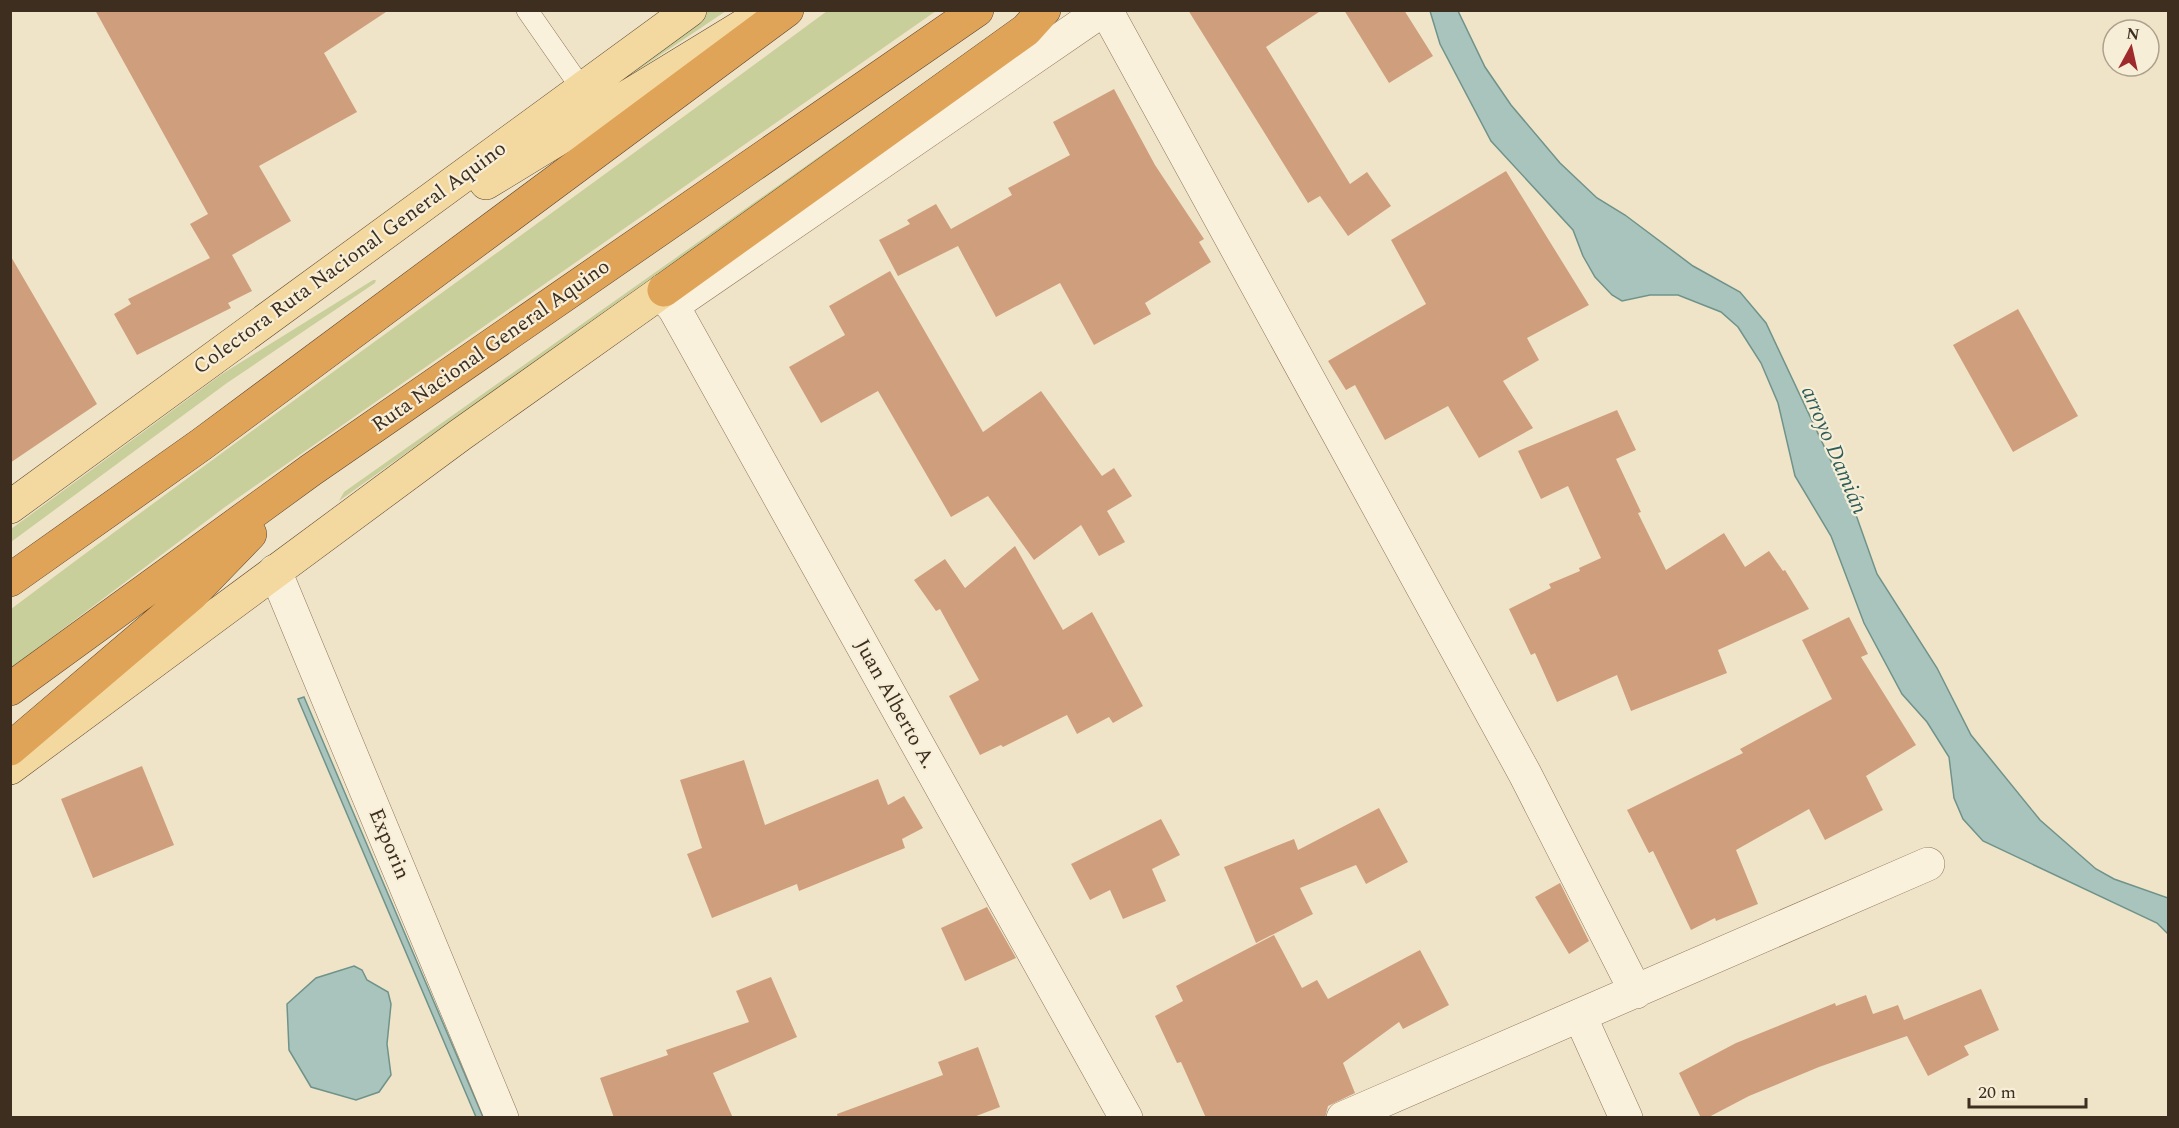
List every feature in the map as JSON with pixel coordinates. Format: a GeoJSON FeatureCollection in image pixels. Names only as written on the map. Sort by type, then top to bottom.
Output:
{"type":"FeatureCollection","features":[{"type":"Feature","properties":{"kind":"highway"},"geometry":{"type":"LineString","coordinates":[[10,580],[202,444],[787,10]]}},
{"type":"Feature","properties":{"kind":"highway","name":"Ruta Nacional General Aquino"},"geometry":{"type":"LineString","coordinates":[[10,688],[311,470],[977,10]]}},
{"type":"Feature","properties":{"kind":"highway"},"geometry":{"type":"LineString","coordinates":[[668,298],[1026,30],[1044,10]]}},
{"type":"Feature","properties":{"kind":"highway"},"geometry":{"type":"LineString","coordinates":[[10,749],[190,595],[311,470]]}},
{"type":"Feature","properties":{"kind":"main road","name":"Colectora Ruta Nacional General Aquino"},"geometry":{"type":"LineString","coordinates":[[10,507],[690,10]]}},
{"type":"Feature","properties":{"kind":"main road"},"geometry":{"type":"LineString","coordinates":[[283,307],[768,10]]}},
{"type":"Feature","properties":{"kind":"main road"},"geometry":{"type":"LineString","coordinates":[[10,768],[460,435],[668,298]]}},
{"type":"Feature","properties":{"kind":"street"},"geometry":{"type":"LineString","coordinates":[[668,298],[1104,10],[1525,774],[1636,992]]}},
{"type":"Feature","properties":{"kind":"street","name":"Juan Alberto A."},"geometry":{"type":"LineString","coordinates":[[668,298],[1126,1118]]}},
{"type":"Feature","properties":{"kind":"street","name":"Exporin"},"geometry":{"type":"LineString","coordinates":[[275,571],[502,1118]]}},
{"type":"Feature","properties":{"kind":"street"},"geometry":{"type":"LineString","coordinates":[[1343,1118],[1928,864]]}},
{"type":"Feature","properties":{"kind":"street"},"geometry":{"type":"LineString","coordinates":[[1580,1016],[1626,1118]]}},
{"type":"Feature","properties":{"kind":"lane"},"geometry":{"type":"LineString","coordinates":[[527,10],[582,89]]}},
{"type":"Feature","properties":{"kind":"green space"},"geometry":{"type":"Polygon","coordinates":[[[706,11],[726,11],[443,201],[441,199],[706,11]]]}},
{"type":"Feature","properties":{"kind":"green space"},"geometry":{"type":"Polygon","coordinates":[[[827,11],[936,11],[225,507],[11,668],[11,609],[827,11]]]}},
{"type":"Feature","properties":{"kind":"green space"},"geometry":{"type":"Polygon","coordinates":[[[980,43],[339,501],[344,492],[980,43]]]}},
{"type":"Feature","properties":{"kind":"green space"},"geometry":{"type":"Polygon","coordinates":[[[376,280],[375,283],[227,383],[11,542],[11,529],[222,374],[376,280]]]}},
{"type":"Feature","properties":{"kind":"water"},"geometry":{"type":"Polygon","coordinates":[[[1430,11],[1458,11],[1485,67],[1511,105],[1560,163],[1597,198],[1625,215],[1693,266],[1740,292],[1766,323],[1855,512],[1877,574],[1937,668],[1971,735],[2040,820],[2096,869],[2114,879],[2168,898],[2168,934],[2157,923],[1983,841],[1963,819],[1954,798],[1949,757],[1927,722],[1902,694],[1864,623],[1831,536],[1795,476],[1778,403],[1761,363],[1738,327],[1721,312],[1678,295],[1650,295],[1622,301],[1612,295],[1595,277],[1583,256],[1573,230],[1491,141],[1440,44],[1430,11]]]}},
{"type":"Feature","properties":{"kind":"water"},"geometry":{"type":"Polygon","coordinates":[[[304,697],[483,1117],[476,1117],[298,699],[304,697]]]}},
{"type":"Feature","properties":{"kind":"water"},"geometry":{"type":"Polygon","coordinates":[[[354,966],[362,970],[367,980],[388,992],[391,1004],[387,1044],[391,1075],[379,1092],[356,1100],[311,1087],[289,1050],[287,1004],[316,978],[354,966]]]}},
{"type":"Feature","properties":{"kind":"building"},"geometry":{"type":"Polygon","coordinates":[[[95,10],[389,10],[324,53],[357,112],[259,166],[291,221],[232,255],[252,291],[228,303],[231,308],[137,355],[114,314],[131,304],[128,299],[210,258],[190,224],[208,214],[95,10]]]}},
{"type":"Feature","properties":{"kind":"building"},"geometry":{"type":"Polygon","coordinates":[[[1188,10],[1322,10],[1266,47],[1350,184],[1367,172],[1391,206],[1348,236],[1320,196],[1308,203],[1188,10]]]}},
{"type":"Feature","properties":{"kind":"building"},"geometry":{"type":"Polygon","coordinates":[[[1344,10],[1404,10],[1433,56],[1389,83],[1344,10]]]}},
{"type":"Feature","properties":{"kind":"building"},"geometry":{"type":"Polygon","coordinates":[[[1114,89],[1155,165],[1204,239],[1199,242],[1211,262],[1145,303],[1151,314],[1094,345],[1060,283],[996,317],[958,246],[898,276],[879,240],[910,224],[907,220],[936,204],[951,229],[1012,195],[1008,188],[1070,155],[1053,122],[1114,89]]]}},
{"type":"Feature","properties":{"kind":"building"},"geometry":{"type":"Polygon","coordinates":[[[1506,171],[1589,305],[1527,338],[1539,360],[1503,381],[1533,428],[1479,458],[1448,406],[1385,440],[1355,385],[1346,390],[1328,361],[1426,304],[1391,240],[1506,171]]]}},
{"type":"Feature","properties":{"kind":"building"},"geometry":{"type":"Polygon","coordinates":[[[10,255],[97,404],[10,463],[10,255]]]}},
{"type":"Feature","properties":{"kind":"building"},"geometry":{"type":"Polygon","coordinates":[[[890,271],[983,432],[1041,391],[1102,476],[1114,468],[1132,496],[1107,511],[1125,542],[1099,556],[1081,525],[1034,560],[988,496],[951,517],[878,391],[821,423],[789,367],[845,335],[829,306],[890,271]]]}},
{"type":"Feature","properties":{"kind":"building"},"geometry":{"type":"Polygon","coordinates":[[[2018,309],[2078,416],[2013,452],[1953,345],[2018,309]]]}},
{"type":"Feature","properties":{"kind":"building"},"geometry":{"type":"Polygon","coordinates":[[[1617,410],[1636,450],[1616,459],[1641,512],[1638,513],[1666,570],[1724,533],[1745,567],[1769,551],[1783,571],[1785,570],[1809,609],[1718,650],[1727,673],[1631,711],[1617,675],[1557,702],[1535,653],[1531,655],[1509,609],[1551,588],[1549,584],[1580,571],[1579,568],[1601,558],[1568,486],[1541,499],[1518,451],[1617,410]]]}},
{"type":"Feature","properties":{"kind":"building"},"geometry":{"type":"Polygon","coordinates":[[[1015,546],[1063,630],[1092,612],[1143,706],[1113,723],[1109,717],[1077,734],[1067,715],[1003,747],[1001,745],[980,755],[949,696],[979,680],[940,609],[936,611],[914,580],[945,559],[965,588],[1015,546]]]}},
{"type":"Feature","properties":{"kind":"building"},"geometry":{"type":"Polygon","coordinates":[[[1849,617],[1868,654],[1861,657],[1916,745],[1866,776],[1883,810],[1825,840],[1809,809],[1736,850],[1758,904],[1716,921],[1715,918],[1691,930],[1653,851],[1649,853],[1627,810],[1743,753],[1740,749],[1832,699],[1802,640],[1849,617]]]}},
{"type":"Feature","properties":{"kind":"building"},"geometry":{"type":"Polygon","coordinates":[[[744,760],[765,825],[878,779],[888,805],[904,796],[923,828],[902,839],[905,848],[799,891],[797,884],[712,918],[687,854],[702,848],[680,780],[744,760]]]}},
{"type":"Feature","properties":{"kind":"building"},"geometry":{"type":"Polygon","coordinates":[[[142,766],[174,845],[93,878],[61,799],[142,766]]]}},
{"type":"Feature","properties":{"kind":"building"},"geometry":{"type":"Polygon","coordinates":[[[1379,808],[1408,862],[1366,884],[1356,865],[1300,888],[1313,914],[1256,943],[1224,867],[1294,839],[1298,850],[1379,808]]]}},
{"type":"Feature","properties":{"kind":"building"},"geometry":{"type":"Polygon","coordinates":[[[1161,819],[1180,855],[1152,869],[1166,901],[1123,919],[1110,890],[1090,900],[1071,864],[1161,819]]]}},
{"type":"Feature","properties":{"kind":"building"},"geometry":{"type":"Polygon","coordinates":[[[1560,883],[1589,941],[1569,954],[1535,897],[1560,883]]]}},
{"type":"Feature","properties":{"kind":"building"},"geometry":{"type":"Polygon","coordinates":[[[987,907],[1016,958],[965,981],[941,928],[987,907]]]}},
{"type":"Feature","properties":{"kind":"building"},"geometry":{"type":"Polygon","coordinates":[[[1274,935],[1302,988],[1317,980],[1328,999],[1420,950],[1449,1005],[1403,1029],[1399,1022],[1343,1063],[1355,1093],[1328,1106],[1325,1118],[1206,1118],[1181,1062],[1177,1063],[1155,1016],[1183,1001],[1176,986],[1274,935]]]}},
{"type":"Feature","properties":{"kind":"building"},"geometry":{"type":"Polygon","coordinates":[[[771,977],[797,1037],[713,1073],[733,1118],[614,1118],[600,1078],[668,1055],[666,1050],[749,1022],[736,991],[771,977]]]}},
{"type":"Feature","properties":{"kind":"building"},"geometry":{"type":"Polygon","coordinates":[[[1981,989],[1999,1030],[1964,1046],[1969,1055],[1928,1076],[1907,1036],[1819,1067],[1749,1096],[1707,1118],[1701,1118],[1679,1073],[1736,1043],[1835,1003],[1836,1006],[1866,995],[1873,1014],[1898,1005],[1904,1020],[1981,989]]]}},
{"type":"Feature","properties":{"kind":"building"},"geometry":{"type":"Polygon","coordinates":[[[978,1047],[1000,1107],[971,1118],[838,1118],[837,1114],[943,1075],[938,1062],[978,1047]]]}},
{"type":"Feature","properties":{"kind":"water label","name":"arroyo Damián"},"geometry":{"type":"Point","coordinates":[1834,450]}}]}
